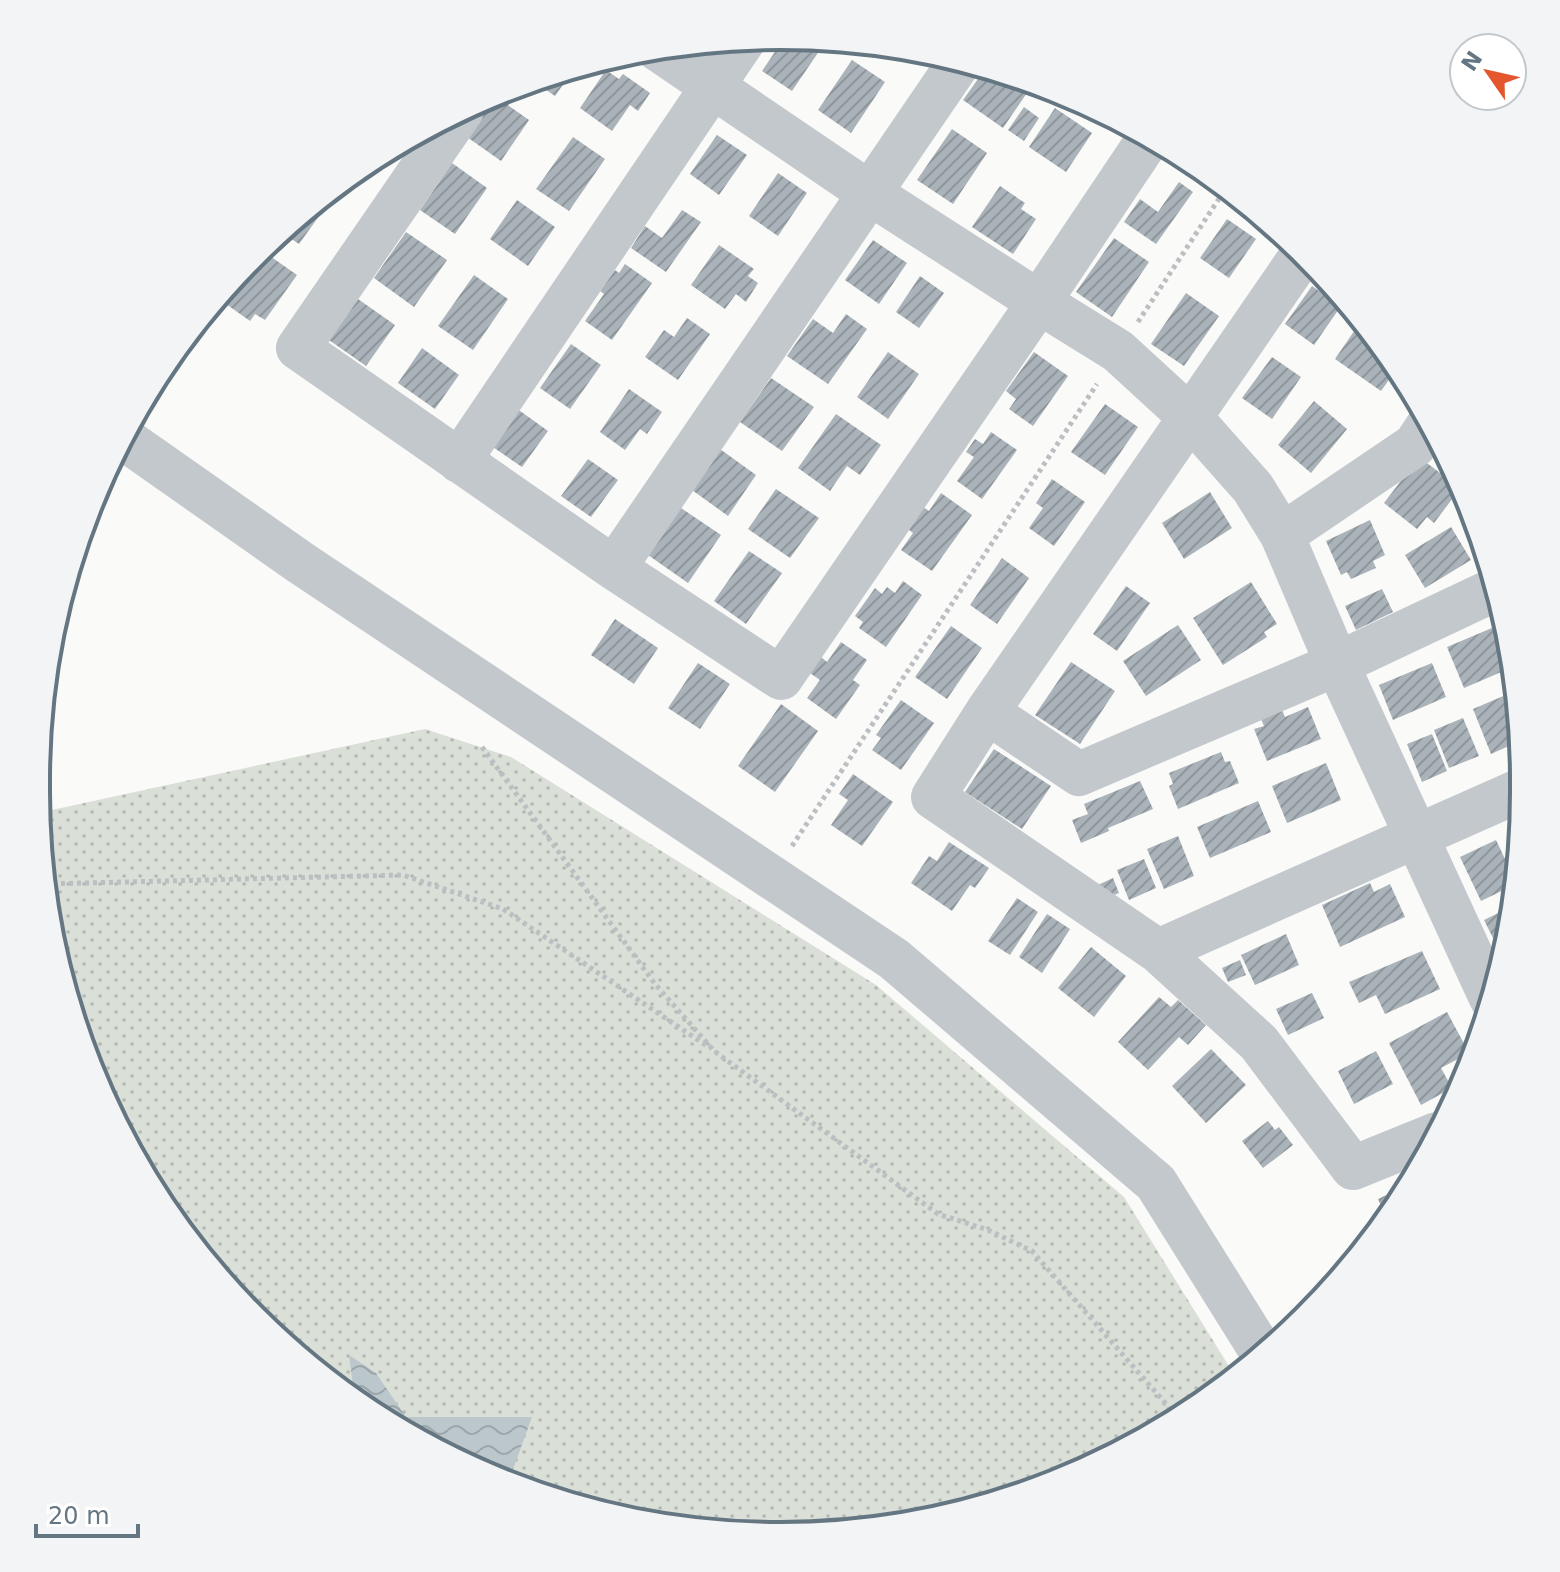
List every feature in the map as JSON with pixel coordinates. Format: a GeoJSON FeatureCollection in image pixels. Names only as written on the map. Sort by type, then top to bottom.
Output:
{"type":"FeatureCollection","features":[{"type":"Feature","properties":{"kind":"street"},"geometry":{"type":"LineString","coordinates":[[459,461],[736,52]]}},
{"type":"Feature","properties":{"kind":"street"},"geometry":{"type":"LineString","coordinates":[[671,58],[871,194],[1118,351],[1191,418],[1253,488],[1282,535],[1337,664],[1484,983]]}},
{"type":"Feature","properties":{"kind":"street"},"geometry":{"type":"LineString","coordinates":[[614,568],[953,71]]}},
{"type":"Feature","properties":{"kind":"street"},"geometry":{"type":"LineString","coordinates":[[448,130],[298,348],[614,568],[781,678],[1143,147]]}},
{"type":"Feature","properties":{"kind":"street"},"geometry":{"type":"LineString","coordinates":[[1296,264],[987,712],[933,797],[1158,951],[1259,1043],[1353,1168],[1421,1140]]}},
{"type":"Feature","properties":{"kind":"street"},"geometry":{"type":"LineString","coordinates":[[1282,535],[1415,445],[1422,434]]}},
{"type":"Feature","properties":{"kind":"street"},"geometry":{"type":"LineString","coordinates":[[132,444],[301,563],[894,959],[1156,1183],[1257,1344]]}},
{"type":"Feature","properties":{"kind":"street"},"geometry":{"type":"LineString","coordinates":[[987,712],[1079,774],[1337,664],[1486,594]]}},
{"type":"Feature","properties":{"kind":"street"},"geometry":{"type":"LineString","coordinates":[[1158,951],[1510,795]]}},
{"type":"Feature","properties":{"kind":"path"},"geometry":{"type":"LineString","coordinates":[[771,876],[1220,198]]}},
{"type":"Feature","properties":{"kind":"path"},"geometry":{"type":"LineString","coordinates":[[482,747],[655,984],[714,1051]]}},
{"type":"Feature","properties":{"kind":"path"},"geometry":{"type":"LineString","coordinates":[[56,884],[403,875],[503,909],[714,1051],[938,1214],[988,1230],[1032,1251],[1169,1409]]}},
{"type":"Feature","properties":{"kind":"shaded area"},"geometry":{"type":"Polygon","coordinates":[[[425,729],[511,757],[876,985],[1124,1197],[1229,1367],[1145,1424],[1059,1466],[969,1497],[875,1516],[780,1522],[685,1516],[591,1497],[545,1483],[457,1447],[374,1399],[299,1341],[231,1273],[173,1198],[125,1115],[89,1027],[64,934],[56,887],[51,810],[425,729]]]}},
{"type":"Feature","properties":{"kind":"water"},"geometry":{"type":"Polygon","coordinates":[[[349,1355],[376,1373],[406,1417],[532,1417],[513,1470],[457,1447],[374,1399],[353,1383],[349,1355]]]}},
{"type":"Feature","properties":{"kind":"building"},"geometry":{"type":"Polygon","coordinates":[[[776,50],[819,52],[792,91],[762,71],[776,50]]]}},
{"type":"Feature","properties":{"kind":"building"},"geometry":{"type":"Polygon","coordinates":[[[852,60],[885,82],[851,133],[818,110],[852,60]]]}},
{"type":"Feature","properties":{"kind":"building"},"geometry":{"type":"Polygon","coordinates":[[[608,71],[619,79],[623,74],[650,93],[638,111],[630,105],[612,131],[580,108],[608,71]]]}},
{"type":"Feature","properties":{"kind":"building"},"geometry":{"type":"Polygon","coordinates":[[[979,78],[1027,93],[1003,128],[963,100],[979,78]]]}},
{"type":"Feature","properties":{"kind":"building"},"geometry":{"type":"Polygon","coordinates":[[[564,83],[555,96],[545,89],[564,83]]]}},
{"type":"Feature","properties":{"kind":"building"},"geometry":{"type":"Polygon","coordinates":[[[506,104],[529,120],[501,161],[467,137],[483,114],[506,104]]]}},
{"type":"Feature","properties":{"kind":"building"},"geometry":{"type":"Polygon","coordinates":[[[1024,107],[1039,118],[1024,141],[1008,130],[1024,107]]]}},
{"type":"Feature","properties":{"kind":"building"},"geometry":{"type":"Polygon","coordinates":[[[1055,108],[1092,133],[1066,172],[1029,147],[1055,108]]]}},
{"type":"Feature","properties":{"kind":"building"},"geometry":{"type":"Polygon","coordinates":[[[952,129],[987,153],[953,204],[917,180],[952,129]]]}},
{"type":"Feature","properties":{"kind":"building"},"geometry":{"type":"Polygon","coordinates":[[[717,135],[747,155],[719,195],[690,174],[717,135]]]}},
{"type":"Feature","properties":{"kind":"building"},"geometry":{"type":"Polygon","coordinates":[[[573,137],[605,159],[569,211],[536,189],[573,137]]]}},
{"type":"Feature","properties":{"kind":"building"},"geometry":{"type":"Polygon","coordinates":[[[452,163],[487,188],[455,234],[420,210],[452,163]]]}},
{"type":"Feature","properties":{"kind":"building"},"geometry":{"type":"Polygon","coordinates":[[[778,173],[807,193],[778,236],[749,216],[778,173]]]}},
{"type":"Feature","properties":{"kind":"building"},"geometry":{"type":"Polygon","coordinates":[[[1179,182],[1193,192],[1156,244],[1124,222],[1140,199],[1158,212],[1179,182]]]}},
{"type":"Feature","properties":{"kind":"building"},"geometry":{"type":"Polygon","coordinates":[[[1000,186],[1025,203],[1021,209],[1036,219],[1013,254],[972,227],[1000,186]]]}},
{"type":"Feature","properties":{"kind":"building"},"geometry":{"type":"Polygon","coordinates":[[[517,200],[555,227],[528,266],[490,239],[517,200]]]}},
{"type":"Feature","properties":{"kind":"building"},"geometry":{"type":"Polygon","coordinates":[[[682,210],[701,222],[666,272],[631,248],[645,226],[662,238],[682,210]]]}},
{"type":"Feature","properties":{"kind":"building"},"geometry":{"type":"Polygon","coordinates":[[[321,213],[299,244],[291,239],[321,213]]]}},
{"type":"Feature","properties":{"kind":"building"},"geometry":{"type":"Polygon","coordinates":[[[1227,219],[1256,239],[1229,278],[1200,258],[1227,219]]]}},
{"type":"Feature","properties":{"kind":"building"},"geometry":{"type":"Polygon","coordinates":[[[406,232],[447,260],[414,307],[374,278],[406,232]]]}},
{"type":"Feature","properties":{"kind":"building"},"geometry":{"type":"Polygon","coordinates":[[[1114,238],[1149,262],[1112,317],[1076,292],[1114,238]]]}},
{"type":"Feature","properties":{"kind":"building"},"geometry":{"type":"Polygon","coordinates":[[[873,240],[907,263],[879,304],[845,280],[873,240]]]}},
{"type":"Feature","properties":{"kind":"building"},"geometry":{"type":"Polygon","coordinates":[[[719,245],[754,269],[748,276],[758,283],[746,302],[736,294],[725,309],[691,285],[719,245]]]}},
{"type":"Feature","properties":{"kind":"building"},"geometry":{"type":"Polygon","coordinates":[[[271,257],[297,275],[265,320],[255,314],[250,321],[227,304],[271,257]]]}},
{"type":"Feature","properties":{"kind":"building"},"geometry":{"type":"Polygon","coordinates":[[[625,264],[652,283],[612,340],[585,321],[604,294],[600,291],[615,270],[619,273],[625,264]]]}},
{"type":"Feature","properties":{"kind":"building"},"geometry":{"type":"Polygon","coordinates":[[[474,275],[508,299],[473,350],[438,326],[474,275]]]}},
{"type":"Feature","properties":{"kind":"building"},"geometry":{"type":"Polygon","coordinates":[[[920,276],[944,293],[919,328],[896,312],[920,276]]]}},
{"type":"Feature","properties":{"kind":"building"},"geometry":{"type":"Polygon","coordinates":[[[1312,286],[1338,310],[1314,345],[1285,324],[1312,286]]]}},
{"type":"Feature","properties":{"kind":"building"},"geometry":{"type":"Polygon","coordinates":[[[1186,293],[1219,316],[1184,366],[1151,344],[1186,293]]]}},
{"type":"Feature","properties":{"kind":"building"},"geometry":{"type":"Polygon","coordinates":[[[358,299],[395,325],[366,366],[329,340],[358,299]]]}},
{"type":"Feature","properties":{"kind":"building"},"geometry":{"type":"Polygon","coordinates":[[[846,314],[867,329],[828,384],[787,356],[813,319],[833,333],[846,314]]]}},
{"type":"Feature","properties":{"kind":"building"},"geometry":{"type":"Polygon","coordinates":[[[687,318],[710,334],[678,380],[645,357],[664,330],[674,337],[687,318]]]}},
{"type":"Feature","properties":{"kind":"building"},"geometry":{"type":"Polygon","coordinates":[[[1355,330],[1390,379],[1381,391],[1335,359],[1355,330]]]}},
{"type":"Feature","properties":{"kind":"building"},"geometry":{"type":"Polygon","coordinates":[[[571,344],[601,365],[570,409],[540,388],[571,344]]]}},
{"type":"Feature","properties":{"kind":"building"},"geometry":{"type":"Polygon","coordinates":[[[422,348],[459,375],[435,409],[398,383],[422,348]]]}},
{"type":"Feature","properties":{"kind":"building"},"geometry":{"type":"Polygon","coordinates":[[[888,352],[919,374],[888,419],[857,397],[888,352]]]}},
{"type":"Feature","properties":{"kind":"building"},"geometry":{"type":"Polygon","coordinates":[[[1034,352],[1068,376],[1033,426],[1009,409],[1016,399],[1006,391],[1034,352]]]}},
{"type":"Feature","properties":{"kind":"building"},"geometry":{"type":"Polygon","coordinates":[[[1272,357],[1301,377],[1272,419],[1242,398],[1272,357]]]}},
{"type":"Feature","properties":{"kind":"building"},"geometry":{"type":"Polygon","coordinates":[[[771,378],[814,407],[782,451],[740,422],[771,378]]]}},
{"type":"Feature","properties":{"kind":"building"},"geometry":{"type":"Polygon","coordinates":[[[629,389],[662,412],[647,434],[640,429],[625,450],[600,432],[629,389]]]}},
{"type":"Feature","properties":{"kind":"building"},"geometry":{"type":"Polygon","coordinates":[[[1314,401],[1347,429],[1311,473],[1278,445],[1314,401]]]}},
{"type":"Feature","properties":{"kind":"building"},"geometry":{"type":"Polygon","coordinates":[[[1105,404],[1138,427],[1105,475],[1071,452],[1105,404]]]}},
{"type":"Feature","properties":{"kind":"building"},"geometry":{"type":"Polygon","coordinates":[[[516,408],[548,431],[522,467],[490,445],[516,408]]]}},
{"type":"Feature","properties":{"kind":"building"},"geometry":{"type":"Polygon","coordinates":[[[836,414],[881,445],[860,475],[847,466],[830,491],[798,468],[836,414]]]}},
{"type":"Feature","properties":{"kind":"building"},"geometry":{"type":"Polygon","coordinates":[[[991,432],[1017,450],[982,499],[957,481],[974,457],[966,452],[975,439],[983,444],[991,432]]]}},
{"type":"Feature","properties":{"kind":"building"},"geometry":{"type":"Polygon","coordinates":[[[720,449],[756,475],[728,516],[692,490],[720,449]]]}},
{"type":"Feature","properties":{"kind":"building"},"geometry":{"type":"Polygon","coordinates":[[[1419,457],[1441,471],[1453,498],[1434,523],[1427,517],[1417,529],[1384,503],[1419,457]]]}},
{"type":"Feature","properties":{"kind":"building"},"geometry":{"type":"Polygon","coordinates":[[[588,459],[618,480],[591,517],[561,496],[588,459]]]}},
{"type":"Feature","properties":{"kind":"building"},"geometry":{"type":"Polygon","coordinates":[[[1052,479],[1085,502],[1054,546],[1029,528],[1043,508],[1036,503],[1052,479]]]}},
{"type":"Feature","properties":{"kind":"building"},"geometry":{"type":"Polygon","coordinates":[[[776,489],[819,518],[790,558],[748,529],[776,489]]]}},
{"type":"Feature","properties":{"kind":"building"},"geometry":{"type":"Polygon","coordinates":[[[1210,492],[1232,528],[1184,559],[1162,523],[1210,492]]]}},
{"type":"Feature","properties":{"kind":"building"},"geometry":{"type":"Polygon","coordinates":[[[941,493],[972,515],[932,571],[901,550],[913,533],[904,526],[919,504],[929,511],[941,493]]]}},
{"type":"Feature","properties":{"kind":"building"},"geometry":{"type":"Polygon","coordinates":[[[681,508],[721,535],[688,583],[648,555],[681,508]]]}},
{"type":"Feature","properties":{"kind":"building"},"geometry":{"type":"Polygon","coordinates":[[[1370,520],[1385,555],[1373,561],[1376,568],[1351,579],[1347,572],[1341,575],[1326,541],[1370,520]]]}},
{"type":"Feature","properties":{"kind":"building"},"geometry":{"type":"Polygon","coordinates":[[[1451,527],[1471,560],[1425,588],[1405,555],[1451,527]]]}},
{"type":"Feature","properties":{"kind":"building"},"geometry":{"type":"Polygon","coordinates":[[[749,551],[782,573],[746,624],[714,601],[749,551]]]}},
{"type":"Feature","properties":{"kind":"building"},"geometry":{"type":"Polygon","coordinates":[[[1002,558],[1029,578],[997,624],[970,605],[1002,558]]]}},
{"type":"Feature","properties":{"kind":"building"},"geometry":{"type":"Polygon","coordinates":[[[903,581],[922,595],[886,647],[859,628],[863,622],[855,616],[875,588],[882,594],[887,587],[895,593],[903,581]]]}},
{"type":"Feature","properties":{"kind":"building"},"geometry":{"type":"Polygon","coordinates":[[[1251,582],[1277,624],[1264,632],[1267,637],[1223,665],[1193,618],[1251,582]]]}},
{"type":"Feature","properties":{"kind":"building"},"geometry":{"type":"Polygon","coordinates":[[[1126,586],[1150,603],[1117,651],[1093,634],[1126,586]]]}},
{"type":"Feature","properties":{"kind":"building"},"geometry":{"type":"Polygon","coordinates":[[[1382,589],[1393,612],[1356,630],[1345,606],[1382,589]]]}},
{"type":"Feature","properties":{"kind":"building"},"geometry":{"type":"Polygon","coordinates":[[[615,619],[658,648],[634,684],[591,655],[615,619]]]}},
{"type":"Feature","properties":{"kind":"building"},"geometry":{"type":"Polygon","coordinates":[[[1178,625],[1201,660],[1146,696],[1123,661],[1178,625]]]}},
{"type":"Feature","properties":{"kind":"building"},"geometry":{"type":"Polygon","coordinates":[[[951,626],[982,648],[947,699],[915,677],[951,626]]]}},
{"type":"Feature","properties":{"kind":"building"},"geometry":{"type":"Polygon","coordinates":[[[1492,628],[1502,672],[1464,688],[1447,647],[1492,628]]]}},
{"type":"Feature","properties":{"kind":"building"},"geometry":{"type":"Polygon","coordinates":[[[841,642],[867,660],[853,680],[860,685],[836,719],[807,698],[820,680],[810,673],[821,657],[827,662],[841,642]]]}},
{"type":"Feature","properties":{"kind":"building"},"geometry":{"type":"Polygon","coordinates":[[[1071,662],[1115,691],[1080,744],[1035,715],[1071,662]]]}},
{"type":"Feature","properties":{"kind":"building"},"geometry":{"type":"Polygon","coordinates":[[[698,663],[730,684],[700,729],[668,708],[698,663]]]}},
{"type":"Feature","properties":{"kind":"building"},"geometry":{"type":"Polygon","coordinates":[[[1432,663],[1446,697],[1393,720],[1379,685],[1432,663]]]}},
{"type":"Feature","properties":{"kind":"building"},"geometry":{"type":"Polygon","coordinates":[[[1505,695],[1509,746],[1491,754],[1473,709],[1505,695]]]}},
{"type":"Feature","properties":{"kind":"building"},"geometry":{"type":"Polygon","coordinates":[[[901,700],[934,723],[901,770],[872,750],[881,738],[876,735],[901,700]]]}},
{"type":"Feature","properties":{"kind":"building"},"geometry":{"type":"Polygon","coordinates":[[[781,704],[818,731],[775,792],[738,766],[781,704]]]}},
{"type":"Feature","properties":{"kind":"building"},"geometry":{"type":"Polygon","coordinates":[[[1308,707],[1321,739],[1267,761],[1254,729],[1264,726],[1261,719],[1282,710],[1285,717],[1308,707]]]}},
{"type":"Feature","properties":{"kind":"building"},"geometry":{"type":"Polygon","coordinates":[[[1463,718],[1479,756],[1449,768],[1434,730],[1463,718]]]}},
{"type":"Feature","properties":{"kind":"building"},"geometry":{"type":"Polygon","coordinates":[[[1432,734],[1447,771],[1422,782],[1407,744],[1432,734]]]}},
{"type":"Feature","properties":{"kind":"building"},"geometry":{"type":"Polygon","coordinates":[[[994,749],[1051,786],[1022,829],[965,792],[994,749]]]}},
{"type":"Feature","properties":{"kind":"building"},"geometry":{"type":"Polygon","coordinates":[[[1221,752],[1225,762],[1230,761],[1239,783],[1178,809],[1169,786],[1173,784],[1169,773],[1221,752]]]}},
{"type":"Feature","properties":{"kind":"building"},"geometry":{"type":"Polygon","coordinates":[[[1326,763],[1341,800],[1287,823],[1272,786],[1326,763]]]}},
{"type":"Feature","properties":{"kind":"building"},"geometry":{"type":"Polygon","coordinates":[[[853,774],[893,802],[862,846],[831,825],[848,800],[839,794],[853,774]]]}},
{"type":"Feature","properties":{"kind":"building"},"geometry":{"type":"Polygon","coordinates":[[[1140,781],[1153,809],[1081,843],[1072,820],[1088,814],[1084,804],[1140,781]]]}},
{"type":"Feature","properties":{"kind":"building"},"geometry":{"type":"Polygon","coordinates":[[[1258,801],[1271,832],[1210,858],[1197,827],[1258,801]]]}},
{"type":"Feature","properties":{"kind":"building"},"geometry":{"type":"Polygon","coordinates":[[[1178,836],[1194,876],[1164,889],[1147,849],[1178,836]]]}},
{"type":"Feature","properties":{"kind":"building"},"geometry":{"type":"Polygon","coordinates":[[[1496,840],[1506,861],[1503,890],[1481,901],[1460,857],[1496,840]]]}},
{"type":"Feature","properties":{"kind":"building"},"geometry":{"type":"Polygon","coordinates":[[[949,842],[989,868],[975,888],[970,885],[952,911],[911,883],[929,856],[937,861],[949,842]]]}},
{"type":"Feature","properties":{"kind":"building"},"geometry":{"type":"Polygon","coordinates":[[[1144,859],[1156,888],[1129,900],[1117,870],[1144,859]]]}},
{"type":"Feature","properties":{"kind":"building"},"geometry":{"type":"Polygon","coordinates":[[[1113,878],[1119,893],[1104,899],[1098,885],[1113,878]]]}},
{"type":"Feature","properties":{"kind":"building"},"geometry":{"type":"Polygon","coordinates":[[[1370,883],[1374,892],[1390,884],[1405,917],[1340,947],[1322,905],[1370,883]]]}},
{"type":"Feature","properties":{"kind":"building"},"geometry":{"type":"Polygon","coordinates":[[[1017,898],[1038,912],[1010,955],[988,941],[1017,898]]]}},
{"type":"Feature","properties":{"kind":"building"},"geometry":{"type":"Polygon","coordinates":[[[1500,912],[1494,941],[1484,920],[1500,912]]]}},
{"type":"Feature","properties":{"kind":"building"},"geometry":{"type":"Polygon","coordinates":[[[1047,914],[1070,929],[1042,973],[1019,957],[1047,914]]]}},
{"type":"Feature","properties":{"kind":"building"},"geometry":{"type":"Polygon","coordinates":[[[1286,934],[1299,965],[1255,985],[1241,955],[1286,934]]]}},
{"type":"Feature","properties":{"kind":"building"},"geometry":{"type":"Polygon","coordinates":[[[1091,947],[1126,976],[1094,1017],[1058,988],[1091,947]]]}},
{"type":"Feature","properties":{"kind":"building"},"geometry":{"type":"Polygon","coordinates":[[[1422,951],[1440,989],[1385,1014],[1376,995],[1359,1003],[1349,982],[1422,951]]]}},
{"type":"Feature","properties":{"kind":"building"},"geometry":{"type":"Polygon","coordinates":[[[1240,960],[1246,975],[1228,982],[1222,968],[1240,960]]]}},
{"type":"Feature","properties":{"kind":"building"},"geometry":{"type":"Polygon","coordinates":[[[1312,993],[1324,1018],[1288,1035],[1276,1009],[1312,993]]]}},
{"type":"Feature","properties":{"kind":"building"},"geometry":{"type":"Polygon","coordinates":[[[1159,997],[1171,1007],[1178,1000],[1206,1025],[1188,1045],[1179,1037],[1148,1070],[1118,1042],[1159,997]]]}},
{"type":"Feature","properties":{"kind":"building"},"geometry":{"type":"Polygon","coordinates":[[[1447,1012],[1464,1044],[1459,1058],[1441,1068],[1449,1083],[1445,1092],[1421,1105],[1389,1043],[1447,1012]]]}},
{"type":"Feature","properties":{"kind":"building"},"geometry":{"type":"Polygon","coordinates":[[[1211,1049],[1246,1085],[1206,1123],[1172,1086],[1211,1049]]]}},
{"type":"Feature","properties":{"kind":"building"},"geometry":{"type":"Polygon","coordinates":[[[1376,1051],[1393,1084],[1354,1104],[1338,1071],[1376,1051]]]}},
{"type":"Feature","properties":{"kind":"building"},"geometry":{"type":"Polygon","coordinates":[[[1268,1121],[1275,1130],[1279,1127],[1293,1145],[1263,1168],[1242,1141],[1268,1121]]]}},
{"type":"Feature","properties":{"kind":"building"},"geometry":{"type":"Polygon","coordinates":[[[1390,1193],[1381,1206],[1378,1199],[1390,1193]]]}}]}
